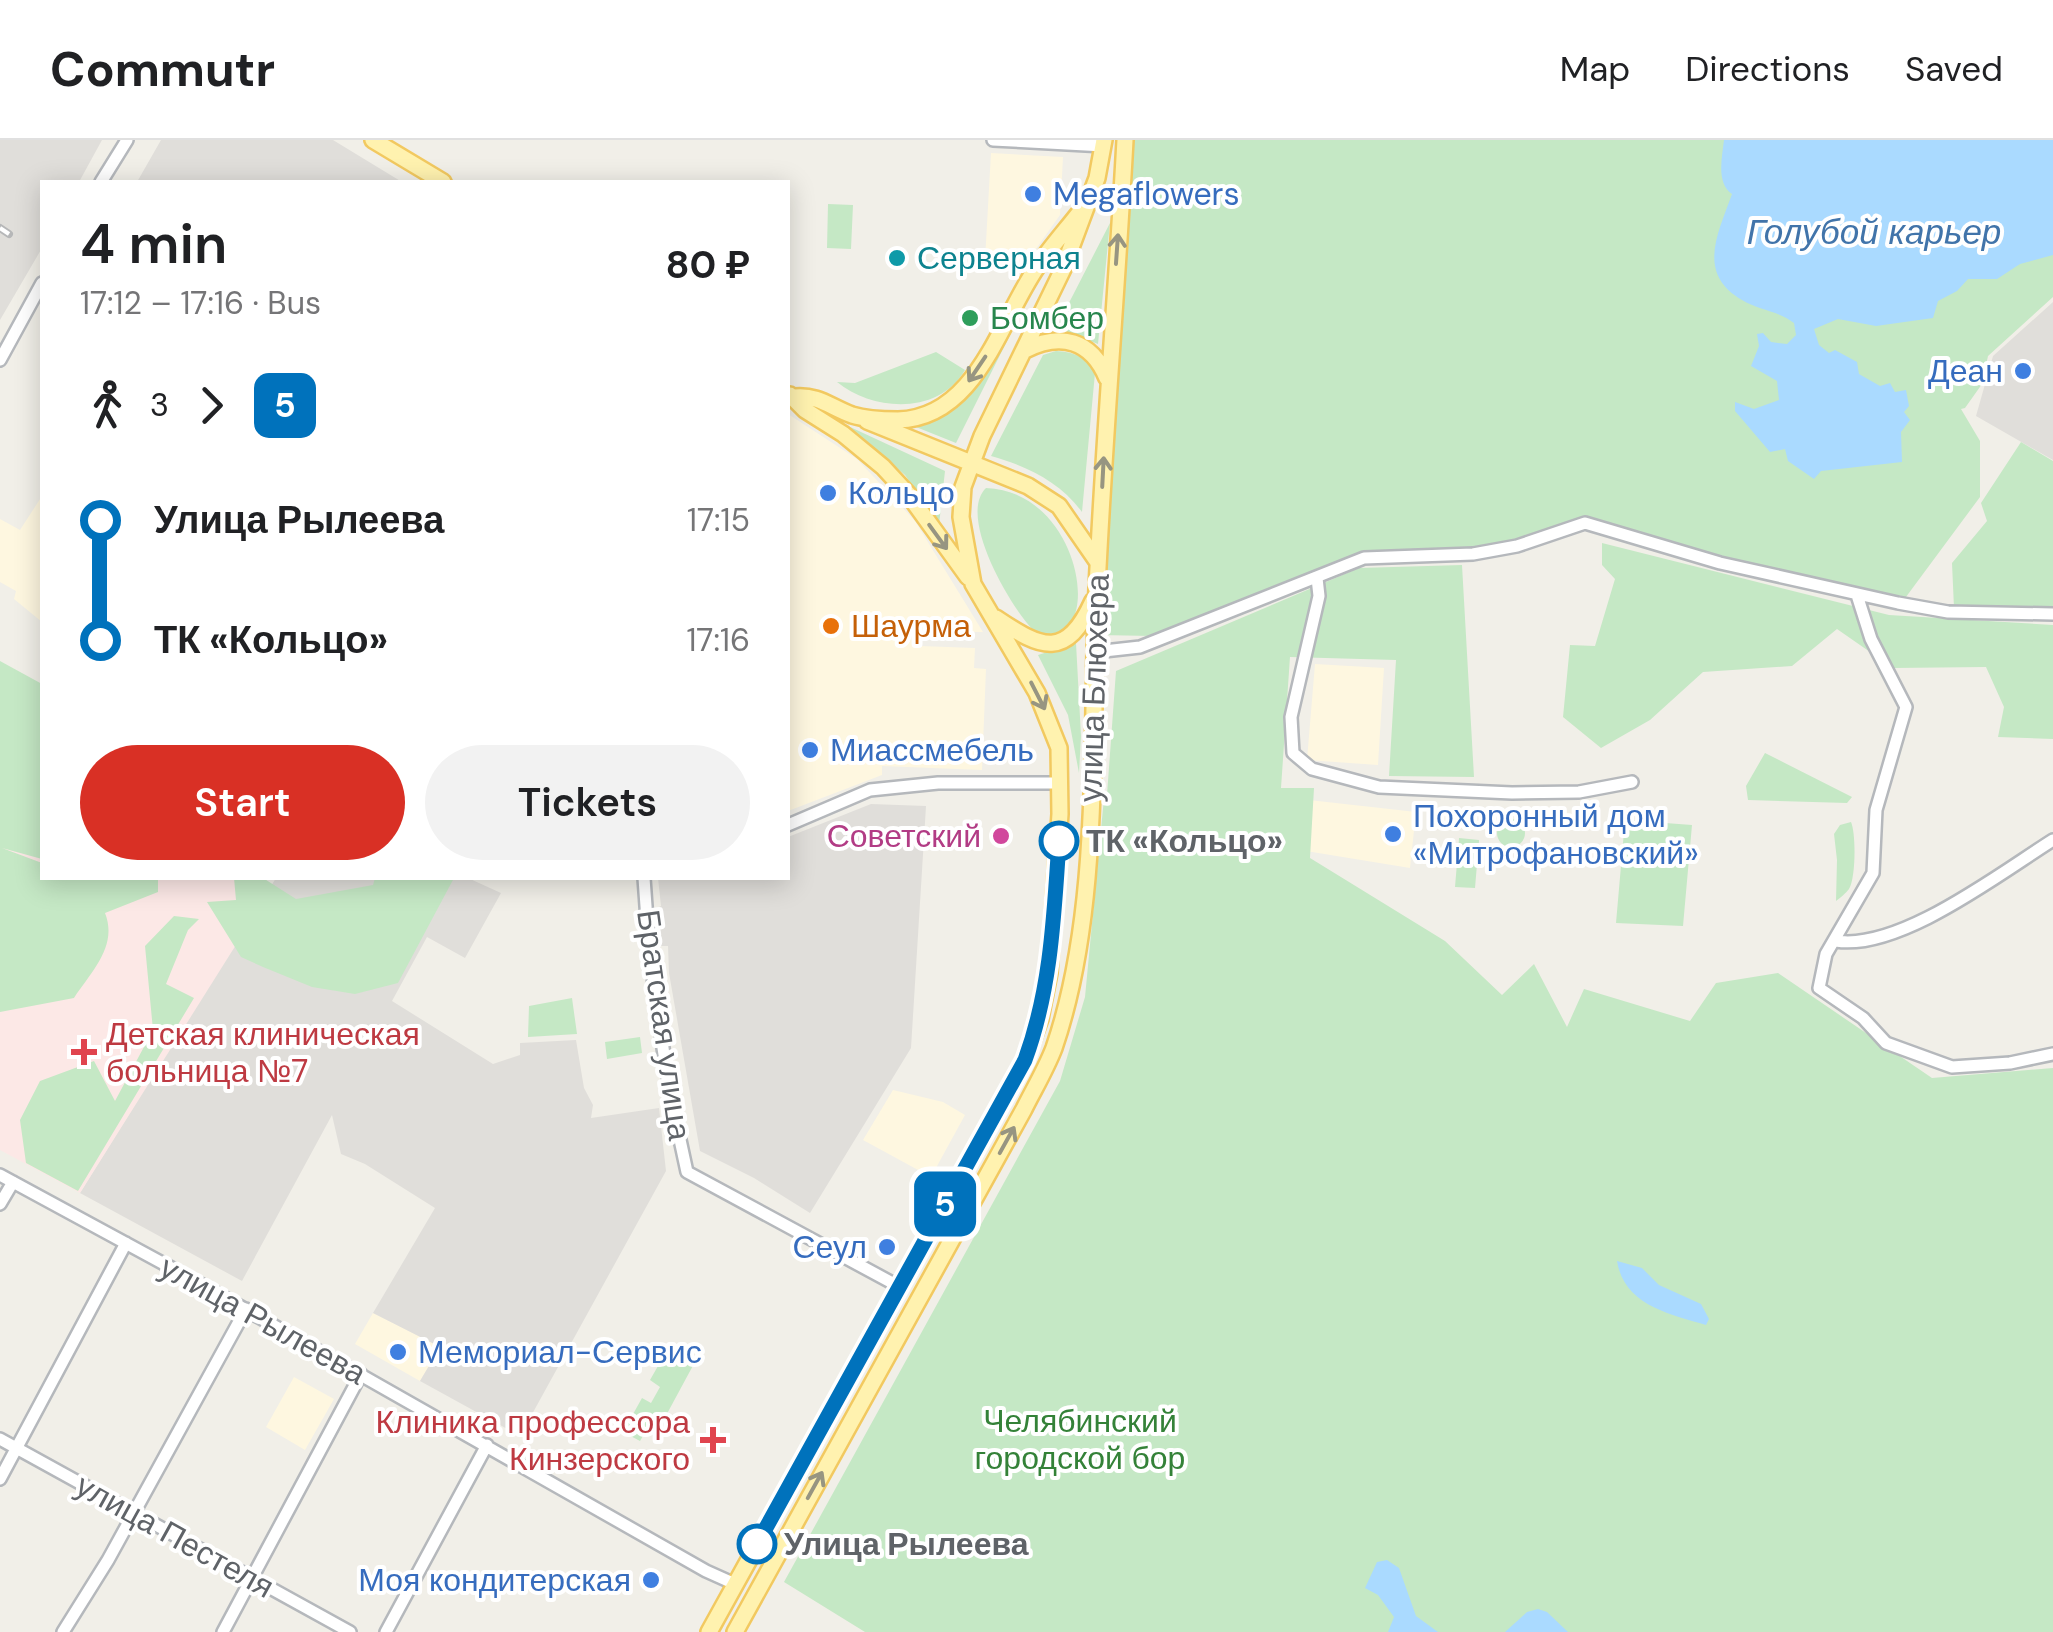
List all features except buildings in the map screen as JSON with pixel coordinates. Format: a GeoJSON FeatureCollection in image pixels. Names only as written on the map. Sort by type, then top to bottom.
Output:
{"type":"FeatureCollection","features":[{"type":"Feature","properties":{"kind":"main road","name":"улица Блюхера"},"geometry":{"type":"LineString","coordinates":[[734,1632],[1052,1052],[1067,1004],[1077,950],[1092,785],[1098,562],[1125,140]]}},
{"type":"Feature","properties":{"kind":"main road"},"geometry":{"type":"LineString","coordinates":[[376,141],[439,180]]}},
{"type":"Feature","properties":{"kind":"main road","name":"улица Блюхера"},"geometry":{"type":"LineString","coordinates":[[709,1632],[1025,1060],[1040,1019],[1049,973],[1061,783],[1059,748],[1038,693],[973,584],[961,517],[969,464],[1063,269],[1089,202],[1104,143]]}},
{"type":"Feature","properties":{"kind":"main road"},"geometry":{"type":"LineString","coordinates":[[855,416],[898,420],[918,417],[936,412],[958,396],[1038,265],[1089,202]]}},
{"type":"Feature","properties":{"kind":"main road"},"geometry":{"type":"LineString","coordinates":[[1024,350],[1050,340],[1086,348],[1098,357],[1108,382]]}},
{"type":"Feature","properties":{"kind":"main road"},"geometry":{"type":"LineString","coordinates":[[791,395],[814,396],[1028,486],[1059,506],[1098,562]]}},
{"type":"Feature","properties":{"kind":"main road"},"geometry":{"type":"LineString","coordinates":[[791,395],[805,410],[843,434],[884,468],[908,494],[973,584]]}},
{"type":"Feature","properties":{"kind":"main road"},"geometry":{"type":"LineString","coordinates":[[992,616],[1029,640],[1056,644],[1083,624],[1097,594]]}},
{"type":"Feature","properties":{"kind":"main road"},"geometry":{"type":"LineString","coordinates":[[735,1584],[756,1596]]}},
{"type":"Feature","properties":{"kind":"street"},"geometry":{"type":"LineString","coordinates":[[102,180],[127,140]]}},
{"type":"Feature","properties":{"kind":"street"},"geometry":{"type":"LineString","coordinates":[[994,140],[1104,143]]}},
{"type":"Feature","properties":{"kind":"street"},"geometry":{"type":"LineString","coordinates":[[0,360],[40,286]]}},
{"type":"Feature","properties":{"kind":"street"},"geometry":{"type":"LineString","coordinates":[[1095,652],[1140,647],[1364,558],[1473,554],[1517,546],[1585,523],[1720,563],[1858,595],[1948,612],[2053,614]]}},
{"type":"Feature","properties":{"kind":"street"},"geometry":{"type":"LineString","coordinates":[[1316,578],[1319,596],[1291,717],[1293,752],[1312,769],[1379,787],[1512,793],[1579,792],[1632,782]]}},
{"type":"Feature","properties":{"kind":"street"},"geometry":{"type":"LineString","coordinates":[[1858,595],[1871,639],[1906,707],[1876,810],[1873,872],[1826,954],[1819,988],[1863,1018],[1886,1042],[1952,1067],[2010,1063],[2053,1054]]}},
{"type":"Feature","properties":{"kind":"street"},"geometry":{"type":"LineString","coordinates":[[790,824],[870,790],[938,783],[1061,783]]}},
{"type":"Feature","properties":{"kind":"street"},"geometry":{"type":"LineString","coordinates":[[1836,941],[1854,944],[1910,930],[2053,840]]}},
{"type":"Feature","properties":{"kind":"street","name":"Братская улица"},"geometry":{"type":"LineString","coordinates":[[644,880],[647,931],[670,1099],[687,1172],[898,1286]]}},
{"type":"Feature","properties":{"kind":"street","name":"улица Рылеева"},"geometry":{"type":"LineString","coordinates":[[0,1175],[735,1584]]}},
{"type":"Feature","properties":{"kind":"street"},"geometry":{"type":"LineString","coordinates":[[0,1204],[13,1182]]}},
{"type":"Feature","properties":{"kind":"street"},"geometry":{"type":"LineString","coordinates":[[0,1478],[126,1244]]}},
{"type":"Feature","properties":{"kind":"street"},"geometry":{"type":"LineString","coordinates":[[63,1632],[133,1515],[246,1309]]}},
{"type":"Feature","properties":{"kind":"street"},"geometry":{"type":"LineString","coordinates":[[223,1632],[361,1374]]}},
{"type":"Feature","properties":{"kind":"street","name":"улица Пестеля"},"geometry":{"type":"LineString","coordinates":[[0,1439],[350,1632]]}},
{"type":"Feature","properties":{"kind":"street"},"geometry":{"type":"LineString","coordinates":[[386,1632],[487,1445]]}},
{"type":"Feature","properties":{"kind":"shaded area"},"geometry":{"type":"Polygon","coordinates":[[[0,140],[102,140],[80,180],[40,180],[40,251],[0,320],[0,140]]]}},
{"type":"Feature","properties":{"kind":"shaded area"},"geometry":{"type":"Polygon","coordinates":[[[161,140],[333,140],[399,180],[138,180],[161,140]]]}},
{"type":"Feature","properties":{"kind":"shaded area"},"geometry":{"type":"Polygon","coordinates":[[[991,153],[1063,157],[1060,215],[1026,263],[985,260],[991,153]]]}},
{"type":"Feature","properties":{"kind":"shaded area"},"geometry":{"type":"Polygon","coordinates":[[[2053,302],[2053,460],[1976,416],[1993,356],[2053,302]]]}},
{"type":"Feature","properties":{"kind":"shaded area"},"geometry":{"type":"Polygon","coordinates":[[[790,415],[857,459],[915,521],[983,632],[919,631],[920,646],[975,648],[974,668],[986,669],[982,770],[882,766],[882,775],[790,810],[790,415]]]}},
{"type":"Feature","properties":{"kind":"shaded area"},"geometry":{"type":"Polygon","coordinates":[[[40,499],[40,620],[14,599],[16,591],[0,582],[0,519],[20,530],[40,499]]]}},
{"type":"Feature","properties":{"kind":"shaded area"},"geometry":{"type":"Polygon","coordinates":[[[1315,664],[1384,668],[1378,765],[1307,760],[1315,664]]]}},
{"type":"Feature","properties":{"kind":"shaded area"},"geometry":{"type":"Polygon","coordinates":[[[1309,800],[1416,812],[1410,868],[1306,851],[1309,800]]]}},
{"type":"Feature","properties":{"kind":"shaded area"},"geometry":{"type":"Polygon","coordinates":[[[871,804],[926,806],[911,1048],[810,1213],[700,1151],[669,973],[668,946],[659,946],[653,910],[661,906],[658,880],[790,880],[790,836],[871,804]]]}},
{"type":"Feature","properties":{"kind":"shaded area","name":"Детская клиническая больница №7"},"geometry":{"type":"Polygon","coordinates":[[[0,846],[40,858],[40,880],[263,880],[273,886],[80,1193],[0,1150],[0,846]]]}},
{"type":"Feature","properties":{"kind":"shaded area"},"geometry":{"type":"Polygon","coordinates":[[[275,880],[472,880],[501,893],[465,958],[427,937],[392,1001],[493,1064],[520,1055],[520,1043],[576,1040],[584,1088],[593,1105],[591,1118],[659,1108],[666,1171],[520,1436],[420,1381],[440,1347],[373,1313],[435,1208],[365,1164],[341,1154],[332,1115],[242,1281],[80,1193],[275,880]]]}},
{"type":"Feature","properties":{"kind":"shaded area"},"geometry":{"type":"Polygon","coordinates":[[[893,1090],[943,1102],[965,1115],[931,1177],[863,1140],[893,1090]]]}},
{"type":"Feature","properties":{"kind":"shaded area"},"geometry":{"type":"Polygon","coordinates":[[[373,1313],[441,1347],[420,1381],[355,1344],[373,1313]]]}},
{"type":"Feature","properties":{"kind":"shaded area"},"geometry":{"type":"Polygon","coordinates":[[[294,1377],[334,1399],[305,1450],[266,1427],[294,1377]]]}},
{"type":"Feature","properties":{"kind":"green space"},"geometry":{"type":"Polygon","coordinates":[[[1133,140],[2053,140],[2053,297],[1988,356],[1982,384],[1961,409],[1980,441],[1980,497],[1903,601],[1723,559],[1583,520],[1516,543],[1472,550],[1364,555],[1194,628],[1152,636],[1099,635],[1133,140]]]}},
{"type":"Feature","properties":{"kind":"green space"},"geometry":{"type":"Polygon","coordinates":[[[828,204],[853,205],[851,249],[827,248],[828,204]]]}},
{"type":"Feature","properties":{"kind":"green space"},"geometry":{"type":"Polygon","coordinates":[[[1110,223],[1098,344],[1054,332],[1110,223]]]}},
{"type":"Feature","properties":{"kind":"green space"},"geometry":{"type":"Polygon","coordinates":[[[1010,327],[1013,329],[956,443],[916,427],[949,413],[962,402],[984,374],[1010,327]]]}},
{"type":"Feature","properties":{"kind":"green space"},"geometry":{"type":"Polygon","coordinates":[[[1056,351],[1080,356],[1095,373],[1082,512],[1064,492],[1042,477],[991,456],[1043,355],[1056,351]]]}},
{"type":"Feature","properties":{"kind":"green space"},"geometry":{"type":"Polygon","coordinates":[[[936,352],[965,370],[954,385],[923,401],[887,403],[852,392],[837,382],[855,383],[936,352]]]}},
{"type":"Feature","properties":{"kind":"green space"},"geometry":{"type":"Polygon","coordinates":[[[848,426],[945,471],[939,525],[905,475],[848,426]]]}},
{"type":"Feature","properties":{"kind":"green space"},"geometry":{"type":"Polygon","coordinates":[[[2021,442],[2053,461],[2053,608],[1954,608],[1952,563],[1987,521],[1981,503],[2021,442]]]}},
{"type":"Feature","properties":{"kind":"green space"},"geometry":{"type":"Polygon","coordinates":[[[986,488],[1020,496],[1046,516],[1065,543],[1076,572],[1078,600],[1072,622],[1057,633],[1033,630],[1000,582],[978,519],[979,501],[986,488]]]}},
{"type":"Feature","properties":{"kind":"green space"},"geometry":{"type":"Polygon","coordinates":[[[1602,543],[1889,615],[2053,625],[2053,739],[1998,737],[2004,707],[1986,667],[1893,668],[1837,629],[1792,666],[1703,672],[1650,720],[1601,748],[1563,717],[1570,645],[1595,646],[1615,579],[1602,565],[1602,543]]]}},
{"type":"Feature","properties":{"kind":"green space","name":"Челябинский городской бор"},"geometry":{"type":"Polygon","coordinates":[[[1462,565],[1474,777],[1389,776],[1396,660],[1290,657],[1281,788],[1314,788],[1310,858],[1445,941],[1502,995],[1534,964],[1567,1027],[1584,989],[1690,1021],[1716,983],[1778,973],[1932,1078],[2053,1068],[2053,1632],[865,1632],[784,1582],[1060,1081],[1085,997],[1116,671],[1359,568],[1462,565]]]}},
{"type":"Feature","properties":{"kind":"green space"},"geometry":{"type":"Polygon","coordinates":[[[1076,643],[1079,773],[1068,715],[1038,655],[1076,643]]]}},
{"type":"Feature","properties":{"kind":"green space"},"geometry":{"type":"Polygon","coordinates":[[[0,661],[40,683],[40,858],[2,848],[40,862],[40,880],[158,880],[158,892],[105,913],[106,947],[74,998],[0,1012],[0,661]]]}},
{"type":"Feature","properties":{"kind":"green space"},"geometry":{"type":"Polygon","coordinates":[[[1765,753],[1852,797],[1847,803],[1748,800],[1746,786],[1765,753]]]}},
{"type":"Feature","properties":{"kind":"green space"},"geometry":{"type":"Polygon","coordinates":[[[1511,819],[1521,823],[1525,833],[1521,843],[1511,847],[1501,843],[1497,833],[1501,823],[1511,819]]]}},
{"type":"Feature","properties":{"kind":"green space"},"geometry":{"type":"Polygon","coordinates":[[[1625,820],[1692,825],[1683,926],[1616,923],[1625,820]]]}},
{"type":"Feature","properties":{"kind":"green space"},"geometry":{"type":"Polygon","coordinates":[[[1851,822],[1853,875],[1849,889],[1836,901],[1834,834],[1840,825],[1851,822]]]}},
{"type":"Feature","properties":{"kind":"green space"},"geometry":{"type":"Polygon","coordinates":[[[1459,838],[1479,840],[1478,859],[1458,857],[1459,838]]]}},
{"type":"Feature","properties":{"kind":"green space"},"geometry":{"type":"Polygon","coordinates":[[[1457,863],[1477,864],[1475,888],[1455,887],[1457,863]]]}},
{"type":"Feature","properties":{"kind":"green space"},"geometry":{"type":"Polygon","coordinates":[[[234,880],[266,880],[296,899],[373,885],[374,880],[453,880],[398,983],[355,994],[312,987],[241,957],[207,902],[236,900],[234,880]]]}},
{"type":"Feature","properties":{"kind":"green space"},"geometry":{"type":"Polygon","coordinates":[[[174,916],[199,919],[188,930],[166,984],[194,998],[78,1191],[26,1163],[20,1120],[40,1081],[94,1061],[115,1101],[153,1030],[145,946],[174,916]]]}},
{"type":"Feature","properties":{"kind":"green space"},"geometry":{"type":"Polygon","coordinates":[[[572,998],[577,1034],[528,1037],[529,1006],[572,998]]]}},
{"type":"Feature","properties":{"kind":"green space"},"geometry":{"type":"Polygon","coordinates":[[[640,1037],[642,1053],[607,1059],[605,1042],[640,1037]]]}},
{"type":"Feature","properties":{"kind":"green space"},"geometry":{"type":"Polygon","coordinates":[[[670,1345],[696,1360],[662,1423],[648,1427],[640,1441],[623,1432],[642,1398],[651,1403],[660,1387],[650,1380],[670,1345]]]}},
{"type":"Feature","properties":{"kind":"water","name":"Голубой карьер"},"geometry":{"type":"Polygon","coordinates":[[[1724,140],[2053,140],[2053,255],[2020,264],[1997,279],[1968,279],[1957,291],[1938,301],[1933,318],[1876,326],[1838,319],[1814,329],[1819,345],[1829,353],[1835,350],[1857,362],[1859,374],[1880,386],[1890,383],[1895,392],[1906,390],[1909,406],[1904,412],[1910,420],[1901,432],[1902,462],[1821,471],[1814,479],[1788,461],[1785,449],[1770,452],[1735,411],[1735,402],[1754,409],[1779,400],[1777,381],[1751,366],[1759,346],[1757,334],[1763,333],[1771,342],[1787,344],[1796,335],[1794,323],[1742,300],[1719,278],[1715,265],[1717,238],[1732,194],[1722,177],[1724,140]]]}},
{"type":"Feature","properties":{"kind":"water"},"geometry":{"type":"Polygon","coordinates":[[[1617,1261],[1642,1268],[1659,1285],[1701,1304],[1709,1319],[1706,1325],[1663,1312],[1638,1298],[1621,1276],[1617,1261]]]}},
{"type":"Feature","properties":{"kind":"water"},"geometry":{"type":"Polygon","coordinates":[[[1387,1560],[1399,1568],[1416,1616],[1438,1632],[1388,1632],[1394,1617],[1378,1595],[1365,1588],[1377,1562],[1387,1560]]]}},
{"type":"Feature","properties":{"kind":"water"},"geometry":{"type":"Polygon","coordinates":[[[1527,1612],[1547,1612],[1568,1632],[1505,1632],[1527,1612]]]}},
{"type":"Feature","properties":{"kind":"railway"},"geometry":{"type":"LineString","coordinates":[[0,228],[9,234]]}},
{"type":"Feature","properties":{"kind":"bus line","name":"5"},"geometry":{"type":"LineString","coordinates":[[757,1544],[1025,1060],[1040,1019],[1049,973],[1059,841]]}},
{"type":"Feature","properties":{"kind":"place","name":"Megaflowers"},"geometry":{"type":"Point","coordinates":[1033,194]}},
{"type":"Feature","properties":{"kind":"place","name":"Серверная"},"geometry":{"type":"Point","coordinates":[897,258]}},
{"type":"Feature","properties":{"kind":"place","name":"Бомбер"},"geometry":{"type":"Point","coordinates":[970,318]}},
{"type":"Feature","properties":{"kind":"place","name":"Деан"},"geometry":{"type":"Point","coordinates":[2023,371]}},
{"type":"Feature","properties":{"kind":"place","name":"Кольцо"},"geometry":{"type":"Point","coordinates":[828,493]}},
{"type":"Feature","properties":{"kind":"place","name":"Шаурма"},"geometry":{"type":"Point","coordinates":[831,626]}},
{"type":"Feature","properties":{"kind":"place","name":"Миассмебель"},"geometry":{"type":"Point","coordinates":[810,750]}},
{"type":"Feature","properties":{"kind":"place","name":"Похоронный дом «Митрофановский»"},"geometry":{"type":"Point","coordinates":[1393,834]}},
{"type":"Feature","properties":{"kind":"place","name":"Советский"},"geometry":{"type":"Point","coordinates":[1001,836]}},
{"type":"Feature","properties":{"kind":"place","name":"ТК «Кольцо»"},"geometry":{"type":"Point","coordinates":[1059,841]}},
{"type":"Feature","properties":{"kind":"place","name":"Детская клиническая больница №7"},"geometry":{"type":"Point","coordinates":[84,1052]}},
{"type":"Feature","properties":{"kind":"place","name":"Сеул"},"geometry":{"type":"Point","coordinates":[887,1247]}},
{"type":"Feature","properties":{"kind":"place","name":"Мемориал-Сервис"},"geometry":{"type":"Point","coordinates":[398,1352]}},
{"type":"Feature","properties":{"kind":"place","name":"Клиника профессора Кинзерского"},"geometry":{"type":"Point","coordinates":[713,1440]}},
{"type":"Feature","properties":{"kind":"place","name":"Улица Рылеева"},"geometry":{"type":"Point","coordinates":[757,1544]}},
{"type":"Feature","properties":{"kind":"place","name":"Моя кондитерская"},"geometry":{"type":"Point","coordinates":[651,1580]}}]}
